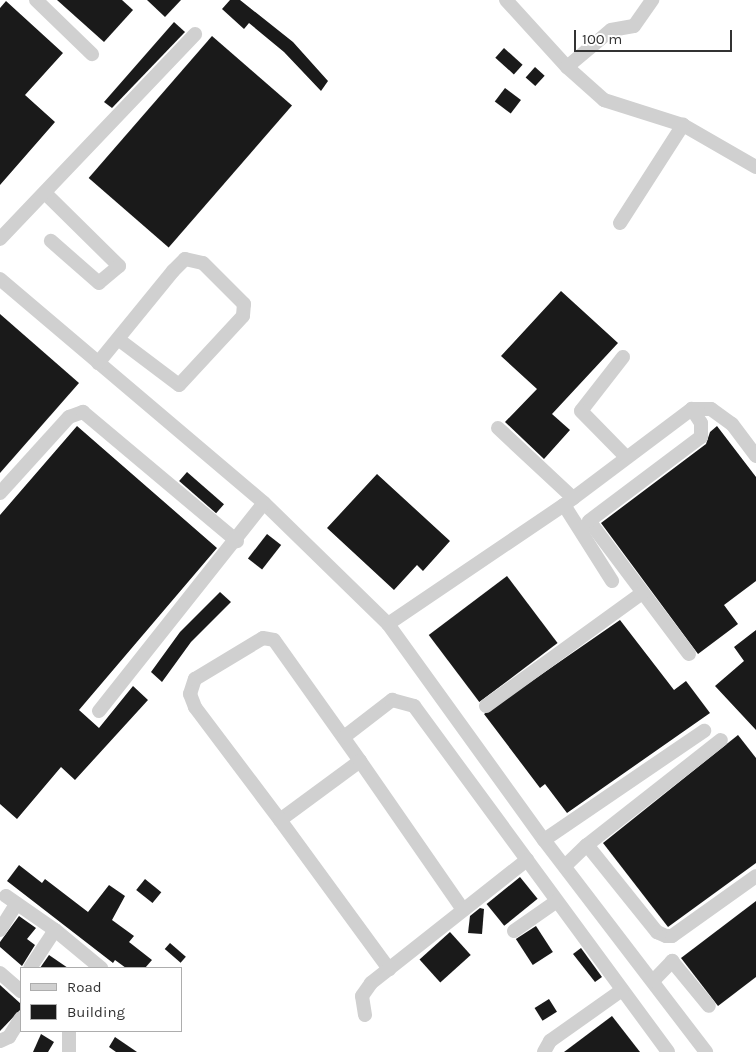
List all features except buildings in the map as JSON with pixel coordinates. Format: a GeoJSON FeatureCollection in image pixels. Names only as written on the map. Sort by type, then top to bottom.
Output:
{"type":"FeatureCollection","features":[{"type":"Feature","properties":{"kind":"street"},"geometry":{"type":"LineString","coordinates":[[36,0],[92,54]]}},
{"type":"Feature","properties":{"kind":"street"},"geometry":{"type":"LineString","coordinates":[[506,0],[566,67],[604,100],[683,124],[756,168]]}},
{"type":"Feature","properties":{"kind":"street"},"geometry":{"type":"LineString","coordinates":[[566,67],[611,30],[634,26],[652,0]]}},
{"type":"Feature","properties":{"kind":"street"},"geometry":{"type":"LineString","coordinates":[[0,239],[195,34]]}},
{"type":"Feature","properties":{"kind":"street"},"geometry":{"type":"LineString","coordinates":[[620,223],[683,124]]}},
{"type":"Feature","properties":{"kind":"street"},"geometry":{"type":"LineString","coordinates":[[44,193],[119,266],[99,283],[51,241]]}},
{"type":"Feature","properties":{"kind":"street"},"geometry":{"type":"LineString","coordinates":[[98,363],[118,339],[185,259],[203,264],[244,304],[243,316],[179,385],[118,339]]}},
{"type":"Feature","properties":{"kind":"street"},"geometry":{"type":"LineString","coordinates":[[0,279],[264,503],[388,624],[544,840],[706,1052]]}},
{"type":"Feature","properties":{"kind":"street"},"geometry":{"type":"LineString","coordinates":[[623,358],[581,411],[626,457]]}},
{"type":"Feature","properties":{"kind":"street"},"geometry":{"type":"LineString","coordinates":[[689,654],[589,520],[701,437],[701,423],[692,409]]}},
{"type":"Feature","properties":{"kind":"street"},"geometry":{"type":"LineString","coordinates":[[388,624],[568,501],[692,409],[711,409],[732,424],[756,456]]}},
{"type":"Feature","properties":{"kind":"street"},"geometry":{"type":"LineString","coordinates":[[0,493],[69,417],[84,412],[237,541]]}},
{"type":"Feature","properties":{"kind":"street"},"geometry":{"type":"LineString","coordinates":[[498,428],[568,501],[612,582]]}},
{"type":"Feature","properties":{"kind":"street"},"geometry":{"type":"LineString","coordinates":[[99,711],[237,541],[264,503]]}},
{"type":"Feature","properties":{"kind":"street"},"geometry":{"type":"LineString","coordinates":[[486,706],[642,593]]}},
{"type":"Feature","properties":{"kind":"street"},"geometry":{"type":"LineString","coordinates":[[389,969],[195,707],[190,694],[195,679],[269,638],[344,737],[463,910]]}},
{"type":"Feature","properties":{"kind":"street"},"geometry":{"type":"LineString","coordinates":[[344,737],[392,700],[414,706],[668,1052]]}},
{"type":"Feature","properties":{"kind":"street"},"geometry":{"type":"LineString","coordinates":[[544,840],[704,731]]}},
{"type":"Feature","properties":{"kind":"street"},"geometry":{"type":"LineString","coordinates":[[565,866],[587,845],[722,740]]}},
{"type":"Feature","properties":{"kind":"street"},"geometry":{"type":"LineString","coordinates":[[280,820],[360,761]]}},
{"type":"Feature","properties":{"kind":"street"},"geometry":{"type":"LineString","coordinates":[[587,845],[657,932],[666,936],[672,936],[756,876]]}},
{"type":"Feature","properties":{"kind":"street"},"geometry":{"type":"LineString","coordinates":[[365,1015],[362,996],[389,969],[527,860]]}},
{"type":"Feature","properties":{"kind":"street"},"geometry":{"type":"LineString","coordinates":[[0,930],[11,900],[55,930],[99,967]]}},
{"type":"Feature","properties":{"kind":"street"},"geometry":{"type":"LineString","coordinates":[[514,931],[557,901]]}},
{"type":"Feature","properties":{"kind":"street"},"geometry":{"type":"LineString","coordinates":[[31,967],[55,930]]}},
{"type":"Feature","properties":{"kind":"street"},"geometry":{"type":"LineString","coordinates":[[653,981],[672,961],[710,1006]]}},
{"type":"Feature","properties":{"kind":"street"},"geometry":{"type":"LineString","coordinates":[[0,973],[20,987]]}},
{"type":"Feature","properties":{"kind":"street"},"geometry":{"type":"LineString","coordinates":[[544,1052],[550,1041],[622,990]]}},
{"type":"Feature","properties":{"kind":"street"},"geometry":{"type":"LineString","coordinates":[[0,1041],[9,1036],[20,1020]]}},
{"type":"Feature","properties":{"kind":"street"},"geometry":{"type":"LineString","coordinates":[[69,1032],[69,1052]]}}]}
